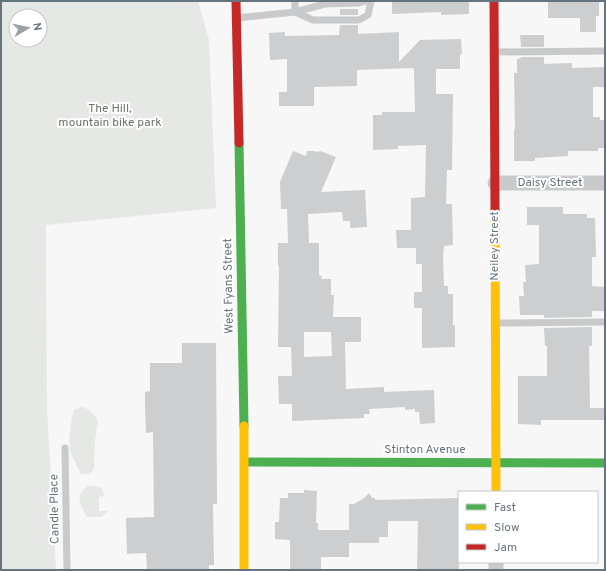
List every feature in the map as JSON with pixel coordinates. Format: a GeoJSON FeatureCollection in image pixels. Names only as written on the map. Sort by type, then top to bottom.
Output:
{"type":"FeatureCollection","features":[{"type":"Feature","properties":{"kind":"street","name":"West Fyans Street"},"geometry":{"type":"LineString","coordinates":[[236,1],[245,462],[244,570]]}},
{"type":"Feature","properties":{"kind":"street","name":"Neiley Street"},"geometry":{"type":"LineString","coordinates":[[494,1],[496,491]]}},
{"type":"Feature","properties":{"kind":"street"},"geometry":{"type":"LineString","coordinates":[[228,8],[236,30]]}},
{"type":"Feature","properties":{"kind":"street","name":"Daisy Street"},"geometry":{"type":"LineString","coordinates":[[495,183],[605,182]]}},
{"type":"Feature","properties":{"kind":"street","name":"Stinton Avenue"},"geometry":{"type":"LineString","coordinates":[[245,462],[605,463]]}},
{"type":"Feature","properties":{"kind":"lane"},"geometry":{"type":"LineString","coordinates":[[295,1],[295,12]]}},
{"type":"Feature","properties":{"kind":"lane"},"geometry":{"type":"LineString","coordinates":[[236,18],[295,12],[325,4],[359,3],[365,1]]}},
{"type":"Feature","properties":{"kind":"lane"},"geometry":{"type":"LineString","coordinates":[[295,12],[313,20],[359,20],[368,15],[371,1]]}},
{"type":"Feature","properties":{"kind":"lane"},"geometry":{"type":"LineString","coordinates":[[494,52],[605,51]]}},
{"type":"Feature","properties":{"kind":"lane"},"geometry":{"type":"LineString","coordinates":[[496,323],[605,322]]}},
{"type":"Feature","properties":{"kind":"lane","name":"Candle Place"},"geometry":{"type":"LineString","coordinates":[[66,448],[67,570]]}},
{"type":"Feature","properties":{"kind":"green space","name":"The Hill, mountain bike park"},"geometry":{"type":"Polygon","coordinates":[[[1,1],[198,1],[209,40],[216,208],[46,225],[47,408],[56,570],[1,570],[1,1]]]}},
{"type":"Feature","properties":{"kind":"green space"},"geometry":{"type":"Polygon","coordinates":[[[80,407],[86,408],[90,411],[98,421],[95,440],[94,469],[90,474],[81,474],[71,454],[69,440],[72,416],[74,410],[80,407]]]}},
{"type":"Feature","properties":{"kind":"green space"},"geometry":{"type":"Polygon","coordinates":[[[88,486],[102,488],[104,496],[99,497],[99,511],[108,511],[101,517],[87,517],[82,508],[80,500],[81,493],[88,486]]]}},
{"type":"Feature","properties":{"kind":"building"},"geometry":{"type":"Polygon","coordinates":[[[392,1],[469,1],[469,14],[441,15],[441,12],[392,14],[392,1]]]}},
{"type":"Feature","properties":{"kind":"building"},"geometry":{"type":"Polygon","coordinates":[[[548,1],[599,1],[599,16],[596,16],[596,32],[580,32],[580,18],[548,18],[548,1]]]}},
{"type":"Feature","properties":{"kind":"building"},"geometry":{"type":"Polygon","coordinates":[[[340,9],[358,9],[358,15],[340,15],[340,9]]]}},
{"type":"Feature","properties":{"kind":"building"},"geometry":{"type":"Polygon","coordinates":[[[340,25],[358,25],[358,34],[399,32],[399,62],[420,40],[461,39],[462,55],[460,54],[460,69],[436,69],[436,94],[453,94],[452,170],[447,170],[446,204],[452,204],[453,245],[444,246],[443,258],[444,286],[448,286],[448,294],[453,294],[455,347],[422,348],[422,308],[414,308],[414,292],[422,292],[422,264],[416,264],[416,248],[397,248],[396,230],[411,230],[411,198],[425,197],[426,145],[398,146],[398,149],[373,150],[373,115],[382,115],[382,112],[415,112],[413,68],[357,70],[357,86],[314,87],[314,106],[279,106],[279,92],[287,92],[287,59],[270,60],[269,33],[285,32],[285,36],[339,35],[340,25]]]}},
{"type":"Feature","properties":{"kind":"building"},"geometry":{"type":"Polygon","coordinates":[[[520,35],[544,35],[544,47],[521,47],[520,35]]]}},
{"type":"Feature","properties":{"kind":"building"},"geometry":{"type":"Polygon","coordinates":[[[521,57],[544,57],[544,64],[572,63],[572,68],[605,67],[605,87],[593,87],[593,117],[600,117],[600,120],[605,120],[605,148],[598,148],[598,151],[568,151],[568,156],[535,158],[535,161],[514,161],[514,73],[517,73],[517,59],[521,57]]]}},
{"type":"Feature","properties":{"kind":"building"},"geometry":{"type":"Polygon","coordinates":[[[293,151],[306,156],[307,151],[320,151],[336,157],[321,192],[365,190],[367,227],[350,228],[350,221],[343,221],[342,212],[308,214],[309,243],[319,243],[319,275],[322,276],[321,279],[331,279],[331,295],[334,295],[333,317],[361,317],[361,342],[345,342],[346,389],[384,387],[384,392],[434,390],[435,423],[420,424],[419,412],[415,412],[415,409],[405,410],[405,407],[369,409],[370,414],[364,414],[364,418],[292,421],[292,404],[279,404],[278,376],[292,376],[291,347],[278,347],[278,243],[288,243],[287,209],[281,209],[280,182],[293,151]],[[304,332],[304,357],[332,356],[331,332],[304,332]]]}},
{"type":"Feature","properties":{"kind":"building"},"geometry":{"type":"Polygon","coordinates":[[[527,207],[563,207],[563,214],[587,214],[587,218],[595,218],[596,257],[592,257],[592,286],[605,287],[605,311],[592,311],[592,317],[544,318],[544,315],[520,315],[519,296],[524,296],[523,282],[526,282],[525,265],[539,264],[539,225],[527,225],[527,207]]]}},
{"type":"Feature","properties":{"kind":"building"},"geometry":{"type":"Polygon","coordinates":[[[592,327],[592,346],[589,346],[590,408],[605,408],[605,420],[541,420],[541,425],[518,424],[518,376],[547,376],[547,346],[545,346],[544,328],[592,327]]]}},
{"type":"Feature","properties":{"kind":"building"},"geometry":{"type":"Polygon","coordinates":[[[182,343],[216,343],[217,504],[213,504],[214,565],[209,565],[209,570],[147,570],[146,553],[127,554],[126,518],[154,517],[153,432],[146,433],[145,392],[150,391],[150,363],[182,363],[182,343]]]}},
{"type":"Feature","properties":{"kind":"building"},"geometry":{"type":"Polygon","coordinates":[[[304,490],[317,491],[316,523],[318,523],[318,530],[349,530],[349,504],[354,504],[369,493],[372,498],[375,498],[375,500],[458,498],[459,570],[417,570],[418,521],[388,521],[388,537],[379,537],[379,543],[349,543],[349,557],[321,557],[321,570],[290,570],[290,540],[275,539],[275,522],[279,522],[280,498],[288,498],[288,493],[304,493],[304,490]]]}},
{"type":"Feature","properties":{"kind":"traffic: fast"},"geometry":{"type":"LineString","coordinates":[[239,143],[244,426]]}},
{"type":"Feature","properties":{"kind":"traffic: fast"},"geometry":{"type":"LineString","coordinates":[[245,462],[605,463]]}},
{"type":"Feature","properties":{"kind":"traffic: slow"},"geometry":{"type":"LineString","coordinates":[[495,210],[496,491]]}},
{"type":"Feature","properties":{"kind":"traffic: slow"},"geometry":{"type":"LineString","coordinates":[[244,426],[244,570]]}},
{"type":"Feature","properties":{"kind":"traffic: jam"},"geometry":{"type":"LineString","coordinates":[[236,1],[239,143]]}},
{"type":"Feature","properties":{"kind":"traffic: jam"},"geometry":{"type":"LineString","coordinates":[[494,1],[495,210]]}}]}
